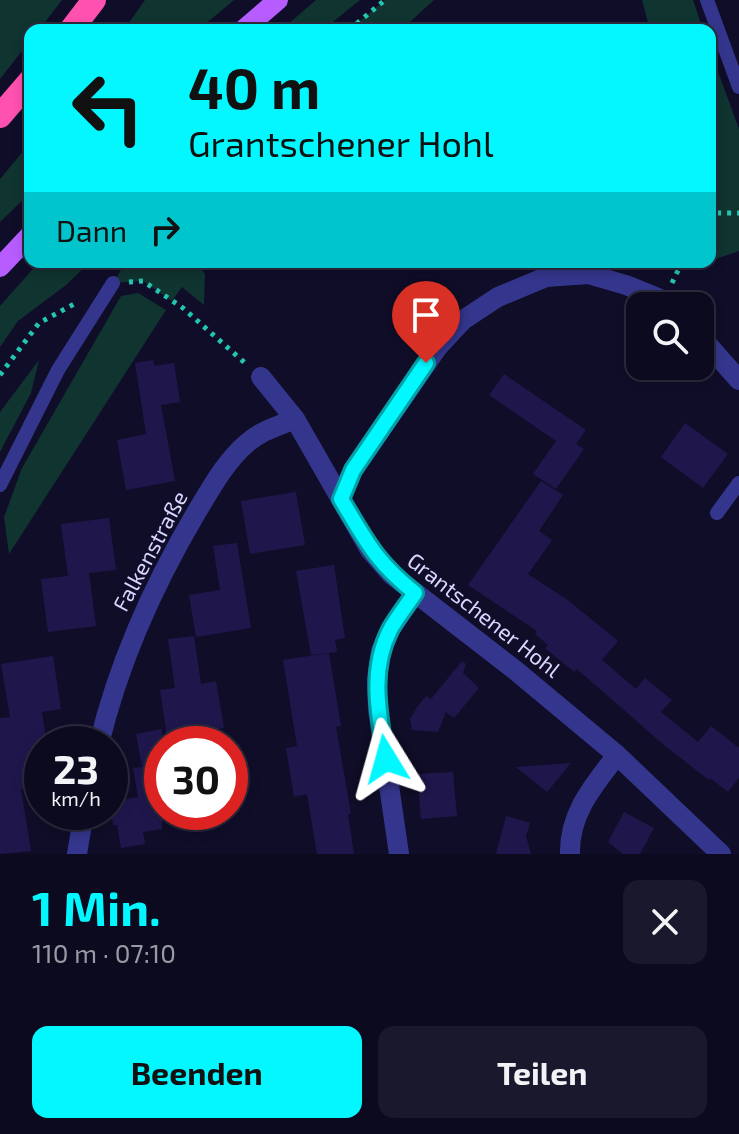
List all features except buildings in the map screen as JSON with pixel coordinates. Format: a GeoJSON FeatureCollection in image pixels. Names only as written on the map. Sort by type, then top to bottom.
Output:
{"type":"FeatureCollection","features":[{"type":"Feature","properties":{"kind":"highway"},"geometry":{"type":"LineString","coordinates":[[76,24],[94,0]]}},
{"type":"Feature","properties":{"kind":"highway"},"geometry":{"type":"LineString","coordinates":[[0,116],[24,88]]}},
{"type":"Feature","properties":{"kind":"main road"},"geometry":{"type":"LineString","coordinates":[[250,24],[278,0]]}},
{"type":"Feature","properties":{"kind":"main road"},"geometry":{"type":"LineString","coordinates":[[0,267],[24,241]]}},
{"type":"Feature","properties":{"kind":"street"},"geometry":{"type":"LineString","coordinates":[[341,499],[353,470],[437,348],[463,320],[498,297],[546,277],[588,274],[643,292]]}},
{"type":"Feature","properties":{"kind":"street"},"geometry":{"type":"LineString","coordinates":[[714,352],[739,380]]}},
{"type":"Feature","properties":{"kind":"street","name":"Grantschener Hohl"},"geometry":{"type":"LineString","coordinates":[[261,377],[295,419],[370,550],[391,574],[515,670],[617,755],[721,854]]}},
{"type":"Feature","properties":{"kind":"street","name":"Falkenstraße"},"geometry":{"type":"LineString","coordinates":[[104,726],[128,648],[164,567],[210,489],[246,444],[265,430],[295,419]]}},
{"type":"Feature","properties":{"kind":"street"},"geometry":{"type":"LineString","coordinates":[[399,854],[378,710],[377,679],[381,651],[391,628],[415,593]]}},
{"type":"Feature","properties":{"kind":"street"},"geometry":{"type":"LineString","coordinates":[[570,854],[572,831],[579,809],[617,755]]}},
{"type":"Feature","properties":{"kind":"street"},"geometry":{"type":"LineString","coordinates":[[77,854],[81,830]]}},
{"type":"Feature","properties":{"kind":"lane"},"geometry":{"type":"LineString","coordinates":[[707,0],[716,24]]}},
{"type":"Feature","properties":{"kind":"lane"},"geometry":{"type":"LineString","coordinates":[[716,24],[739,87]]}},
{"type":"Feature","properties":{"kind":"lane"},"geometry":{"type":"LineString","coordinates":[[0,485],[58,370],[113,283]]}},
{"type":"Feature","properties":{"kind":"lane"},"geometry":{"type":"LineString","coordinates":[[717,513],[739,483]]}},
{"type":"Feature","properties":{"kind":"path"},"geometry":{"type":"LineString","coordinates":[[356,24],[385,0]]}},
{"type":"Feature","properties":{"kind":"path"},"geometry":{"type":"LineString","coordinates":[[716,214],[739,213]]}},
{"type":"Feature","properties":{"kind":"path"},"geometry":{"type":"LineString","coordinates":[[0,375],[39,323],[113,283],[143,281],[183,308],[261,377]]}},
{"type":"Feature","properties":{"kind":"green space"},"geometry":{"type":"Polygon","coordinates":[[[0,0],[62,0],[44,24],[24,24],[24,49],[0,79],[0,0]]]}},
{"type":"Feature","properties":{"kind":"green space"},"geometry":{"type":"Polygon","coordinates":[[[145,0],[234,0],[205,24],[128,24],[145,0]]]}},
{"type":"Feature","properties":{"kind":"green space"},"geometry":{"type":"Polygon","coordinates":[[[316,0],[360,0],[330,24],[288,24],[316,0]]]}},
{"type":"Feature","properties":{"kind":"green space"},"geometry":{"type":"Polygon","coordinates":[[[385,0],[434,0],[408,24],[356,24],[385,0]]]}},
{"type":"Feature","properties":{"kind":"green space"},"geometry":{"type":"Polygon","coordinates":[[[642,0],[693,0],[701,24],[648,24],[642,0]]]}},
{"type":"Feature","properties":{"kind":"green space"},"geometry":{"type":"Polygon","coordinates":[[[716,66],[739,129],[739,251],[716,259],[716,66]]]}},
{"type":"Feature","properties":{"kind":"green space"},"geometry":{"type":"Polygon","coordinates":[[[24,150],[24,199],[0,222],[0,179],[24,150]]]}},
{"type":"Feature","properties":{"kind":"green space"},"geometry":{"type":"Polygon","coordinates":[[[34,268],[84,268],[18,321],[0,347],[0,306],[34,268]]]}},
{"type":"Feature","properties":{"kind":"green space"},"geometry":{"type":"Polygon","coordinates":[[[122,268],[201,268],[205,274],[204,305],[182,287],[172,301],[143,281],[113,283],[122,268]]]}},
{"type":"Feature","properties":{"kind":"green space"},"geometry":{"type":"Polygon","coordinates":[[[138,293],[166,310],[9,554],[4,517],[22,468],[121,296],[138,293]]]}},
{"type":"Feature","properties":{"kind":"green space"},"geometry":{"type":"Polygon","coordinates":[[[39,360],[31,393],[0,452],[0,412],[39,360]]]}},
{"type":"Feature","properties":{"kind":"route"},"geometry":{"type":"LineString","coordinates":[[386,759],[378,710],[377,679],[381,651],[391,628],[415,593],[391,574],[370,550],[341,499],[353,470],[426,363]]}}]}
